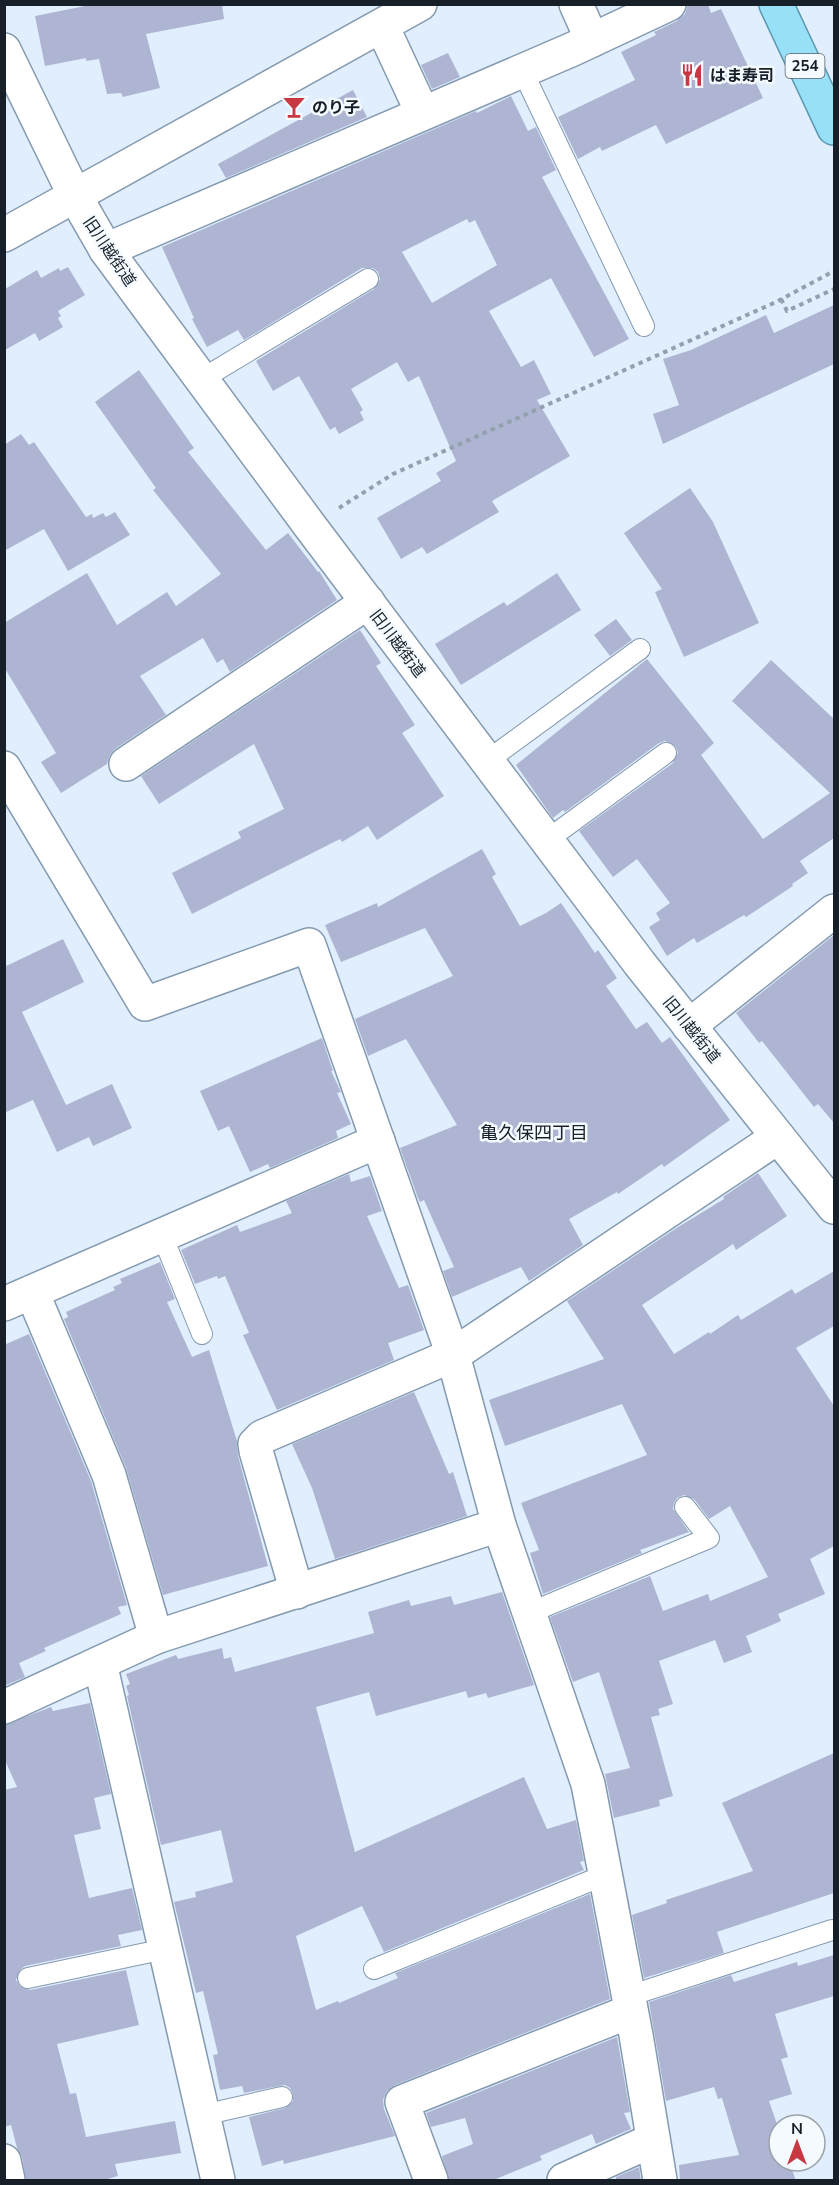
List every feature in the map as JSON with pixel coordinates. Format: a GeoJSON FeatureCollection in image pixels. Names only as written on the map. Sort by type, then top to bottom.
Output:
{"type":"FeatureCollection","features":[{"type":"Feature","properties":{"kind":"highway","name":"254"},"geometry":{"type":"LineString","coordinates":[[776,4],[834,128]]}},
{"type":"Feature","properties":{"kind":"street"},"geometry":{"type":"LineString","coordinates":[[4,235],[420,4]]}},
{"type":"Feature","properties":{"kind":"street"},"geometry":{"type":"LineString","coordinates":[[576,4],[592,40]]}},
{"type":"Feature","properties":{"kind":"street"},"geometry":{"type":"LineString","coordinates":[[106,249],[592,40],[669,4]]}},
{"type":"Feature","properties":{"kind":"street"},"geometry":{"type":"LineString","coordinates":[[382,26],[422,112]]}},
{"type":"Feature","properties":{"kind":"street","name":"旧川越街道"},"geometry":{"type":"LineString","coordinates":[[4,50],[75,196],[106,249],[310,526],[547,840],[689,1026],[834,1205]]}},
{"type":"Feature","properties":{"kind":"street"},"geometry":{"type":"LineString","coordinates":[[126,764],[368,602]]}},
{"type":"Feature","properties":{"kind":"street"},"geometry":{"type":"LineString","coordinates":[[4,768],[145,1004],[309,945],[453,1355],[499,1525],[588,1784],[630,2003],[660,2181]]}},
{"type":"Feature","properties":{"kind":"street"},"geometry":{"type":"LineString","coordinates":[[689,1026],[834,911]]}},
{"type":"Feature","properties":{"kind":"street"},"geometry":{"type":"LineString","coordinates":[[297,1592],[255,1444],[262,1437],[453,1355],[778,1137]]}},
{"type":"Feature","properties":{"kind":"street"},"geometry":{"type":"LineString","coordinates":[[156,1637],[109,1475],[18,1298],[378,1141]]}},
{"type":"Feature","properties":{"kind":"street"},"geometry":{"type":"LineString","coordinates":[[4,1707],[156,1637],[499,1525]]}},
{"type":"Feature","properties":{"kind":"street"},"geometry":{"type":"LineString","coordinates":[[100,1663],[218,2181]]}},
{"type":"Feature","properties":{"kind":"street"},"geometry":{"type":"LineString","coordinates":[[431,2181],[402,2102],[630,2003]]}},
{"type":"Feature","properties":{"kind":"street"},"geometry":{"type":"LineString","coordinates":[[564,2181],[653,2140]]}},
{"type":"Feature","properties":{"kind":"street"},"geometry":{"type":"LineString","coordinates":[[4,2161],[8,2181]]}},
{"type":"Feature","properties":{"kind":"lane"},"geometry":{"type":"LineString","coordinates":[[522,70],[644,326]]}},
{"type":"Feature","properties":{"kind":"lane"},"geometry":{"type":"LineString","coordinates":[[202,379],[369,279]]}},
{"type":"Feature","properties":{"kind":"lane"},"geometry":{"type":"LineString","coordinates":[[487,761],[640,649]]}},
{"type":"Feature","properties":{"kind":"lane"},"geometry":{"type":"LineString","coordinates":[[547,840],[666,753]]}},
{"type":"Feature","properties":{"kind":"lane"},"geometry":{"type":"LineString","coordinates":[[162,1236],[202,1334]]}},
{"type":"Feature","properties":{"kind":"lane"},"geometry":{"type":"LineString","coordinates":[[529,1613],[709,1538],[685,1507]]}},
{"type":"Feature","properties":{"kind":"lane"},"geometry":{"type":"LineString","coordinates":[[374,1969],[605,1875]]}},
{"type":"Feature","properties":{"kind":"lane"},"geometry":{"type":"LineString","coordinates":[[630,2003],[832,1930]]}},
{"type":"Feature","properties":{"kind":"lane"},"geometry":{"type":"LineString","coordinates":[[28,1978],[165,1949]]}},
{"type":"Feature","properties":{"kind":"lane"},"geometry":{"type":"LineString","coordinates":[[203,2115],[282,2097]]}},
{"type":"Feature","properties":{"kind":"path"},"geometry":{"type":"LineString","coordinates":[[310,526],[393,474],[781,299],[834,271]]}},
{"type":"Feature","properties":{"kind":"path"},"geometry":{"type":"LineString","coordinates":[[781,299],[787,311],[834,289]]}},
{"type":"Feature","properties":{"kind":"building"},"geometry":{"type":"Polygon","coordinates":[[[95,4],[222,4],[224,19],[146,34],[160,88],[123,97],[121,93],[107,94],[99,59],[86,61],[86,58],[45,66],[35,16],[95,4]]]}},
{"type":"Feature","properties":{"kind":"building","name":"はま寿司"},"geometry":{"type":"Polygon","coordinates":[[[688,4],[708,4],[711,13],[721,9],[763,98],[666,144],[656,125],[602,151],[600,147],[578,159],[558,117],[635,80],[621,52],[656,35],[654,32],[677,21],[685,14],[688,4]]]}},
{"type":"Feature","properties":{"kind":"building"},"geometry":{"type":"Polygon","coordinates":[[[448,53],[460,77],[432,89],[421,65],[448,53]]]}},
{"type":"Feature","properties":{"kind":"building"},"geometry":{"type":"Polygon","coordinates":[[[353,90],[367,117],[226,178],[218,164],[353,90]]]}},
{"type":"Feature","properties":{"kind":"building"},"geometry":{"type":"Polygon","coordinates":[[[511,96],[528,131],[536,127],[556,170],[542,177],[629,339],[594,357],[551,278],[489,311],[521,367],[534,360],[551,394],[537,400],[570,456],[492,501],[499,512],[427,554],[422,547],[401,559],[377,518],[441,481],[436,473],[456,461],[419,376],[408,382],[397,362],[351,389],[363,410],[360,412],[364,420],[339,434],[335,427],[330,430],[299,376],[273,391],[256,361],[374,289],[380,279],[378,272],[373,268],[362,268],[244,340],[238,330],[207,347],[192,319],[194,318],[162,247],[476,111],[477,113],[511,96]],[[467,219],[402,252],[432,303],[497,265],[475,220],[469,223],[467,219]]]}},
{"type":"Feature","properties":{"kind":"building"},"geometry":{"type":"Polygon","coordinates":[[[68,267],[85,295],[58,311],[61,316],[58,318],[63,327],[39,341],[35,333],[5,350],[5,289],[37,270],[41,278],[59,268],[60,271],[68,267]]]}},
{"type":"Feature","properties":{"kind":"building"},"geometry":{"type":"Polygon","coordinates":[[[834,305],[834,364],[663,444],[653,414],[679,405],[663,359],[691,350],[766,315],[774,333],[834,305]]]}},
{"type":"Feature","properties":{"kind":"building"},"geometry":{"type":"Polygon","coordinates":[[[139,370],[194,448],[188,452],[266,550],[288,533],[319,571],[337,600],[230,672],[223,659],[217,663],[203,638],[140,676],[166,715],[115,749],[107,764],[61,793],[41,762],[56,753],[4,667],[4,623],[87,573],[117,625],[167,592],[176,606],[221,574],[153,490],[156,488],[95,402],[139,370]]]}},
{"type":"Feature","properties":{"kind":"building"},"geometry":{"type":"Polygon","coordinates":[[[21,434],[29,445],[34,442],[86,517],[92,514],[93,518],[103,513],[106,517],[115,512],[130,535],[68,571],[44,529],[4,551],[4,445],[21,434]]]}},
{"type":"Feature","properties":{"kind":"building"},"geometry":{"type":"Polygon","coordinates":[[[690,488],[713,522],[759,623],[684,657],[655,592],[662,589],[624,533],[690,488]]]}},
{"type":"Feature","properties":{"kind":"building"},"geometry":{"type":"Polygon","coordinates":[[[557,573],[581,610],[461,685],[435,644],[504,602],[507,606],[557,573]]]}},
{"type":"Feature","properties":{"kind":"building"},"geometry":{"type":"Polygon","coordinates":[[[616,619],[632,640],[610,656],[594,635],[616,619]]]}},
{"type":"Feature","properties":{"kind":"building"},"geometry":{"type":"Polygon","coordinates":[[[360,630],[381,663],[376,666],[415,725],[402,733],[444,796],[377,840],[368,826],[342,842],[340,839],[192,914],[172,873],[241,838],[238,832],[284,809],[254,744],[159,804],[141,776],[360,630]]]}},
{"type":"Feature","properties":{"kind":"building"},"geometry":{"type":"Polygon","coordinates":[[[647,659],[714,743],[701,755],[763,839],[830,793],[732,701],[771,660],[834,719],[834,838],[800,861],[808,873],[792,884],[793,886],[746,917],[744,915],[697,943],[694,938],[667,956],[649,927],[660,920],[656,913],[670,903],[637,859],[613,877],[579,831],[673,763],[678,752],[675,746],[665,741],[659,743],[565,812],[563,810],[553,818],[516,765],[647,659]]]}},
{"type":"Feature","properties":{"kind":"building"},"geometry":{"type":"Polygon","coordinates":[[[482,849],[496,874],[492,877],[520,926],[561,903],[595,953],[598,950],[617,978],[606,986],[636,1029],[647,1022],[662,1043],[670,1037],[730,1120],[664,1167],[662,1164],[618,1194],[617,1192],[569,1219],[583,1245],[529,1281],[521,1267],[452,1297],[443,1271],[454,1267],[424,1200],[420,1202],[418,1198],[400,1148],[457,1125],[406,1039],[368,1056],[355,1019],[453,976],[425,928],[341,962],[325,925],[377,903],[378,907],[482,849]]]}},
{"type":"Feature","properties":{"kind":"building"},"geometry":{"type":"Polygon","coordinates":[[[834,935],[834,1123],[818,1104],[814,1107],[762,1041],[759,1043],[736,1013],[834,935]]]}},
{"type":"Feature","properties":{"kind":"building"},"geometry":{"type":"Polygon","coordinates":[[[63,939],[84,982],[22,1012],[66,1105],[112,1084],[132,1128],[93,1146],[89,1137],[57,1152],[33,1100],[4,1113],[4,967],[63,939]]]}},
{"type":"Feature","properties":{"kind":"building"},"geometry":{"type":"Polygon","coordinates":[[[322,1038],[333,1071],[331,1071],[341,1092],[337,1093],[351,1124],[336,1131],[338,1138],[270,1168],[268,1164],[250,1172],[229,1126],[218,1131],[200,1091],[322,1038]]]}},
{"type":"Feature","properties":{"kind":"building"},"geometry":{"type":"Polygon","coordinates":[[[758,1173],[787,1216],[736,1250],[733,1244],[642,1305],[674,1354],[738,1315],[741,1320],[792,1289],[795,1294],[834,1271],[834,1326],[796,1348],[834,1406],[834,1546],[810,1559],[825,1594],[778,1614],[781,1621],[746,1636],[752,1652],[724,1663],[715,1640],[659,1661],[673,1704],[658,1709],[660,1715],[651,1717],[673,1796],[659,1800],[660,1806],[614,1818],[605,1774],[630,1768],[599,1672],[573,1682],[550,1617],[650,1576],[663,1611],[708,1594],[710,1601],[768,1577],[730,1506],[709,1519],[694,1499],[684,1495],[677,1498],[673,1509],[689,1532],[640,1550],[642,1553],[543,1594],[530,1553],[539,1550],[521,1503],[647,1455],[622,1404],[505,1446],[489,1400],[604,1359],[567,1301],[724,1199],[723,1197],[758,1173]]]}},
{"type":"Feature","properties":{"kind":"building"},"geometry":{"type":"Polygon","coordinates":[[[349,1174],[351,1182],[370,1176],[382,1211],[367,1216],[399,1288],[408,1285],[424,1330],[388,1343],[394,1360],[277,1410],[243,1335],[249,1333],[225,1276],[218,1279],[217,1276],[195,1284],[181,1250],[237,1225],[240,1232],[292,1213],[286,1201],[349,1174]]]}},
{"type":"Feature","properties":{"kind":"building"},"geometry":{"type":"Polygon","coordinates":[[[160,1262],[175,1299],[167,1302],[192,1357],[209,1350],[237,1441],[238,1456],[268,1566],[163,1595],[126,1468],[64,1319],[68,1317],[66,1312],[115,1290],[113,1287],[122,1283],[120,1279],[160,1262]]]}},
{"type":"Feature","properties":{"kind":"building"},"geometry":{"type":"Polygon","coordinates":[[[29,1334],[91,1481],[127,1605],[118,1607],[121,1614],[44,1648],[46,1651],[19,1663],[25,1677],[4,1686],[4,1345],[29,1334]]]}},
{"type":"Feature","properties":{"kind":"building"},"geometry":{"type":"Polygon","coordinates":[[[414,1392],[449,1474],[453,1472],[467,1516],[335,1559],[312,1488],[292,1444],[414,1392]]]}},
{"type":"Feature","properties":{"kind":"building"},"geometry":{"type":"Polygon","coordinates":[[[502,1592],[534,1685],[488,1698],[486,1693],[468,1698],[466,1691],[376,1716],[369,1692],[316,1707],[355,1852],[524,1777],[547,1829],[576,1820],[584,1861],[580,1862],[584,1870],[384,1952],[362,1906],[296,1936],[316,2010],[338,2001],[339,2003],[398,1978],[395,1973],[590,1894],[610,1999],[395,2085],[387,2091],[383,2100],[384,2109],[395,2136],[284,2164],[283,2160],[262,2166],[249,2117],[285,2108],[293,2101],[293,2094],[285,2085],[244,2093],[242,2086],[220,2090],[213,2055],[218,2054],[203,1991],[196,1993],[174,1902],[196,1897],[195,1892],[233,1882],[221,1830],[161,1845],[127,1696],[129,1695],[126,1686],[130,1684],[126,1674],[176,1655],[178,1659],[222,1648],[224,1659],[231,1657],[235,1672],[374,1633],[368,1612],[409,1600],[411,1606],[451,1596],[454,1605],[502,1592]]]}},
{"type":"Feature","properties":{"kind":"building"},"geometry":{"type":"Polygon","coordinates":[[[90,1703],[111,1794],[94,1798],[101,1829],[74,1835],[89,1898],[132,1888],[142,1930],[118,1935],[121,1946],[25,1966],[20,1970],[16,1980],[20,1986],[30,1990],[126,1970],[139,2025],[57,2044],[70,2094],[76,2093],[86,2137],[175,2121],[181,2153],[115,2164],[118,2176],[100,2181],[26,2181],[22,2157],[17,2148],[11,2125],[4,2127],[4,1790],[17,1787],[4,1758],[4,1725],[51,1707],[53,1711],[90,1703]]]}},
{"type":"Feature","properties":{"kind":"building"},"geometry":{"type":"Polygon","coordinates":[[[834,1753],[834,1893],[717,1932],[724,1953],[644,1978],[632,1915],[667,1903],[666,1900],[753,1871],[722,1803],[834,1753]]]}},
{"type":"Feature","properties":{"kind":"building"},"geometry":{"type":"Polygon","coordinates":[[[834,1955],[834,1996],[775,2014],[788,2057],[781,2059],[792,2094],[769,2101],[773,2113],[767,2113],[767,2173],[793,2173],[796,2181],[680,2181],[679,2165],[739,2155],[722,2098],[718,2099],[714,2087],[666,2101],[649,2002],[731,1975],[734,1982],[797,1962],[798,1966],[834,1955]]]}},
{"type":"Feature","properties":{"kind":"building"},"geometry":{"type":"Polygon","coordinates":[[[617,2037],[630,2112],[624,2113],[631,2129],[596,2144],[592,2134],[540,2156],[542,2160],[491,2181],[449,2181],[442,2156],[473,2144],[465,2118],[431,2127],[426,2113],[617,2037]]]}},
{"type":"Feature","properties":{"kind":"building"},"geometry":{"type":"Polygon","coordinates":[[[639,2167],[641,2181],[616,2181],[616,2177],[639,2167]]]}},
{"type":"Feature","properties":{"kind":"place","name":"はま寿司"},"geometry":{"type":"Point","coordinates":[692,75]}},
{"type":"Feature","properties":{"kind":"place","name":"のり子"},"geometry":{"type":"Point","coordinates":[294,107]}},
{"type":"Feature","properties":{"kind":"district","name":"亀久保四丁目"},"geometry":{"type":"Point","coordinates":[534,1133]}}]}
